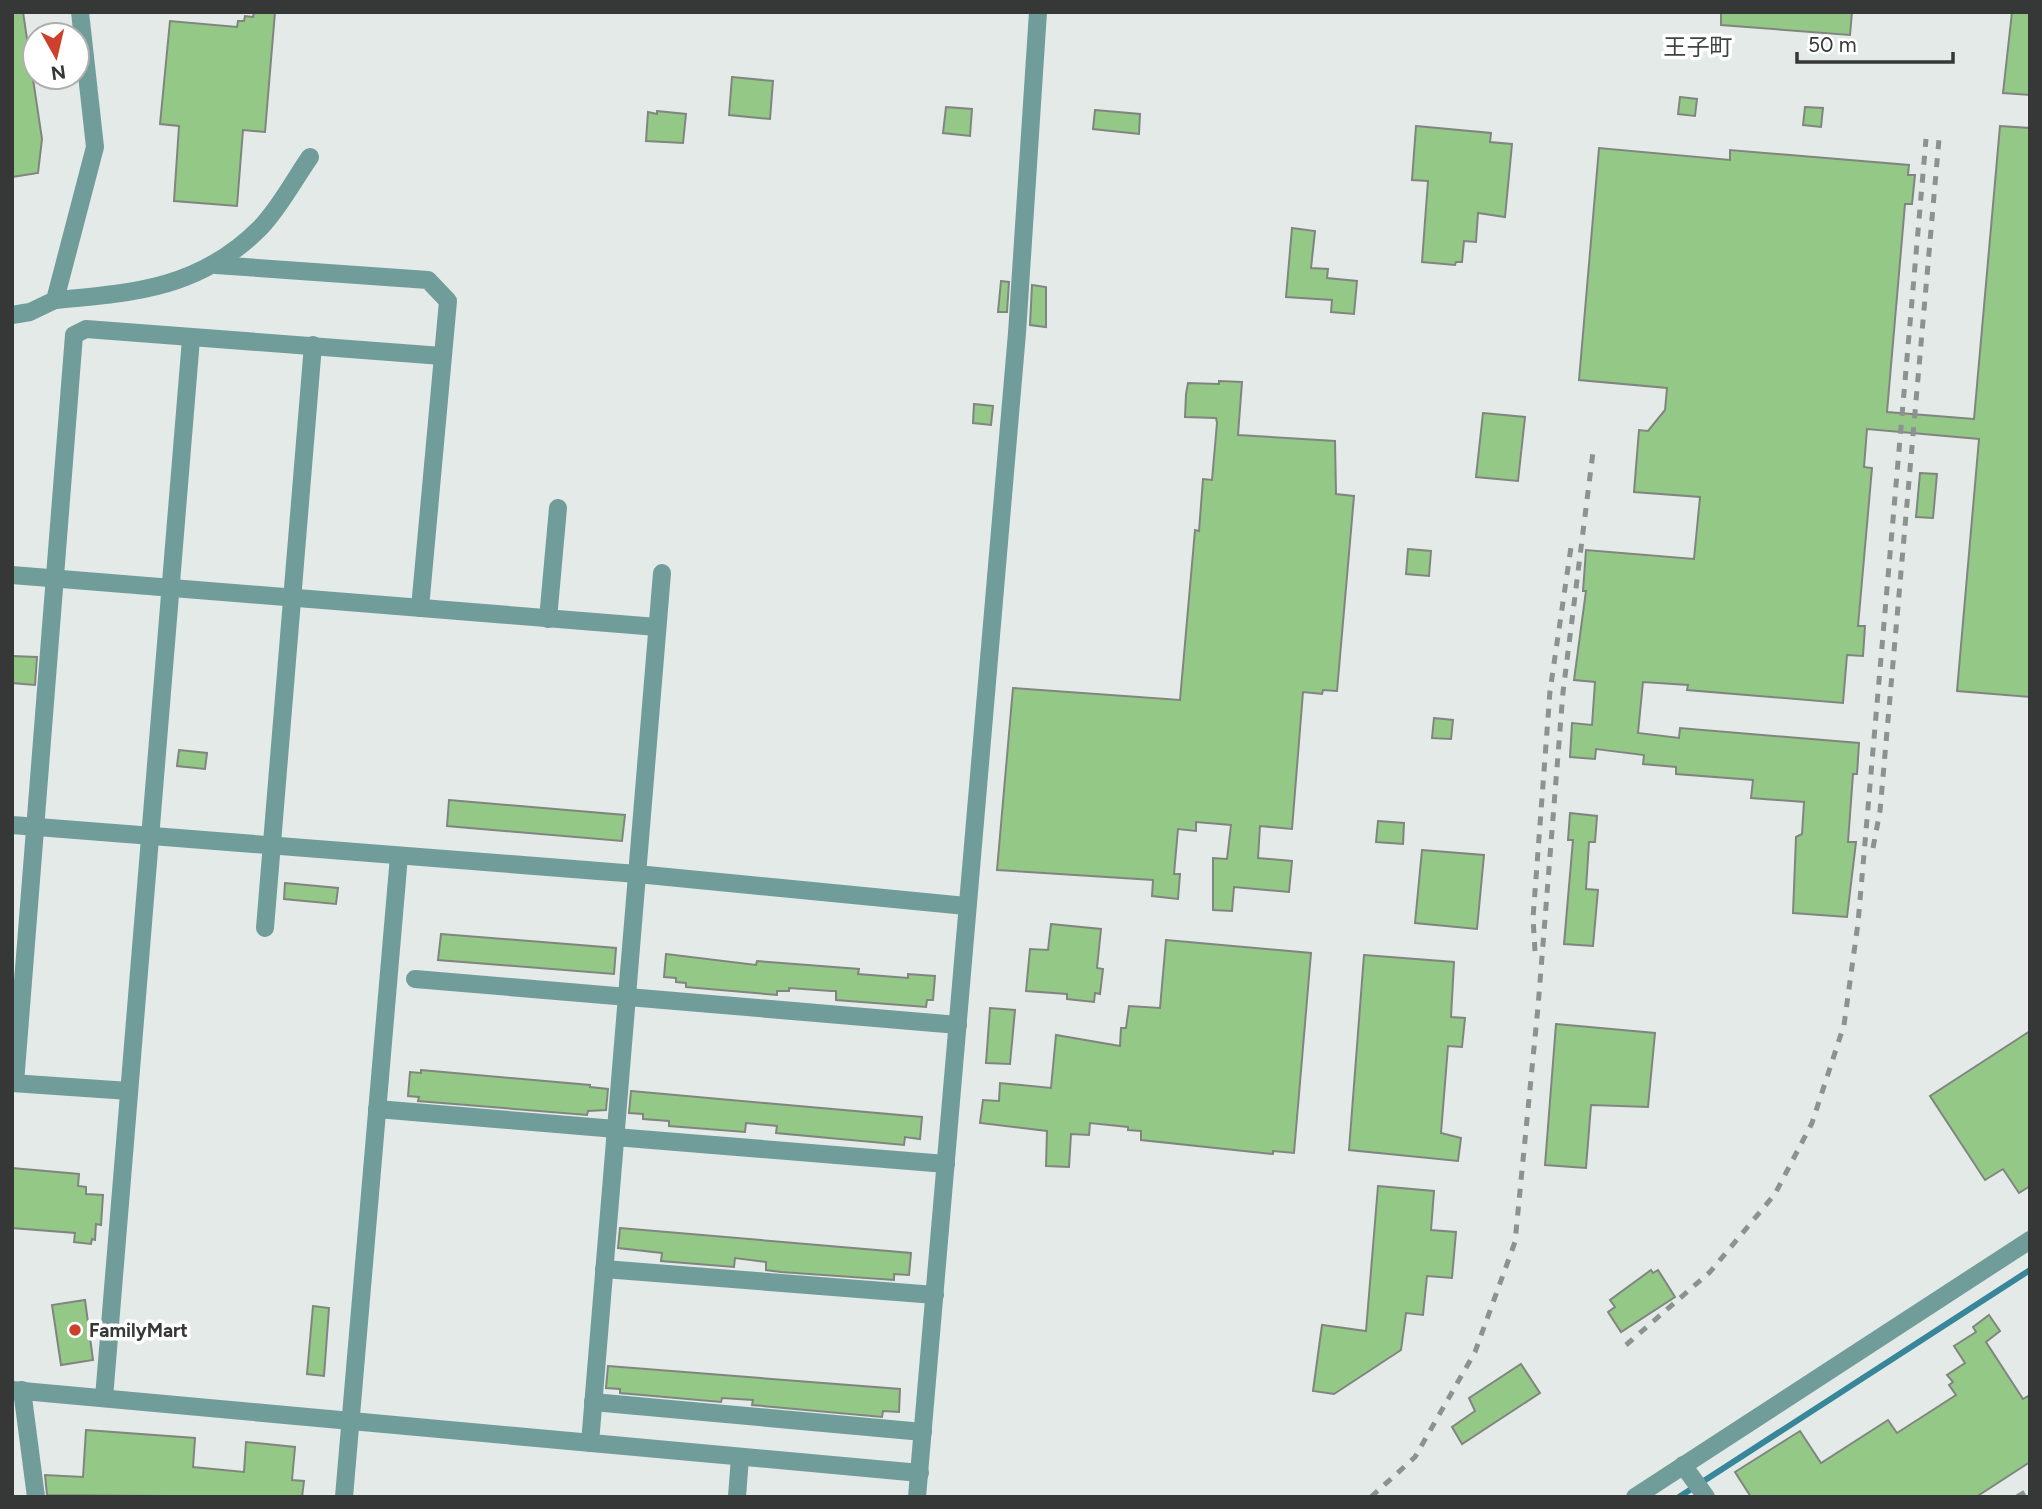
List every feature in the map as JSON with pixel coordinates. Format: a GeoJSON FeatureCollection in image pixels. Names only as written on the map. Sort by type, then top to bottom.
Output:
{"type":"FeatureCollection","features":[{"type":"Feature","properties":{"kind":"street"},"geometry":{"type":"LineString","coordinates":[[55,300],[95,147],[80,12]]}},
{"type":"Feature","properties":{"kind":"street"},"geometry":{"type":"LineString","coordinates":[[917,1497],[1017,333],[1038,12]]}},
{"type":"Feature","properties":{"kind":"street"},"geometry":{"type":"LineString","coordinates":[[12,314],[30,312],[55,300],[126,293],[170,285],[216,265],[261,226],[310,157]]}},
{"type":"Feature","properties":{"kind":"street"},"geometry":{"type":"LineString","coordinates":[[216,265],[428,280],[448,301],[421,608]]}},
{"type":"Feature","properties":{"kind":"street"},"geometry":{"type":"LineString","coordinates":[[129,1091],[13,1083],[74,335],[86,329],[442,356]]}},
{"type":"Feature","properties":{"kind":"street"},"geometry":{"type":"LineString","coordinates":[[104,1398],[191,339]]}},
{"type":"Feature","properties":{"kind":"street"},"geometry":{"type":"LineString","coordinates":[[265,928],[313,345]]}},
{"type":"Feature","properties":{"kind":"street"},"geometry":{"type":"LineString","coordinates":[[548,619],[558,508]]}},
{"type":"Feature","properties":{"kind":"street"},"geometry":{"type":"LineString","coordinates":[[590,1443],[662,573]]}},
{"type":"Feature","properties":{"kind":"street"},"geometry":{"type":"LineString","coordinates":[[12,575],[657,627]]}},
{"type":"Feature","properties":{"kind":"street"},"geometry":{"type":"LineString","coordinates":[[12,825],[636,874],[966,906]]}},
{"type":"Feature","properties":{"kind":"street"},"geometry":{"type":"LineString","coordinates":[[344,1497],[399,856]]}},
{"type":"Feature","properties":{"kind":"street"},"geometry":{"type":"LineString","coordinates":[[415,978],[958,1025]]}},
{"type":"Feature","properties":{"kind":"street"},"geometry":{"type":"LineString","coordinates":[[377,1109],[946,1164]]}},
{"type":"Feature","properties":{"kind":"street"},"geometry":{"type":"LineString","coordinates":[[1635,1497],[1696,1483],[2030,1240]]}},
{"type":"Feature","properties":{"kind":"street"},"geometry":{"type":"LineString","coordinates":[[604,1269],[935,1295]]}},
{"type":"Feature","properties":{"kind":"street"},"geometry":{"type":"LineString","coordinates":[[36,1497],[17,1390],[920,1473]]}},
{"type":"Feature","properties":{"kind":"street"},"geometry":{"type":"LineString","coordinates":[[593,1402],[923,1432]]}},
{"type":"Feature","properties":{"kind":"street"},"geometry":{"type":"LineString","coordinates":[[737,1497],[740,1457]]}},
{"type":"Feature","properties":{"kind":"building"},"geometry":{"type":"Polygon","coordinates":[[[12,12],[23,12],[21,91],[35,91],[42,139],[38,173],[12,177],[12,12]]]}},
{"type":"Feature","properties":{"kind":"building"},"geometry":{"type":"Polygon","coordinates":[[[254,12],[275,12],[265,132],[243,130],[237,206],[174,201],[179,126],[160,124],[170,21],[237,27],[238,21],[244,21],[245,16],[253,17],[254,12]]]}},
{"type":"Feature","properties":{"kind":"building"},"geometry":{"type":"Polygon","coordinates":[[[1721,12],[1852,12],[1850,35],[1721,25],[1721,12]]]}},
{"type":"Feature","properties":{"kind":"building"},"geometry":{"type":"Polygon","coordinates":[[[2012,12],[2030,12],[2030,95],[2003,93],[2012,12]]]}},
{"type":"Feature","properties":{"kind":"building"},"geometry":{"type":"Polygon","coordinates":[[[732,77],[773,81],[770,119],[729,115],[732,77]]]}},
{"type":"Feature","properties":{"kind":"building"},"geometry":{"type":"Polygon","coordinates":[[[1680,97],[1697,99],[1695,116],[1678,114],[1680,97]]]}},
{"type":"Feature","properties":{"kind":"building"},"geometry":{"type":"Polygon","coordinates":[[[946,107],[972,109],[970,136],[943,133],[946,107]]]}},
{"type":"Feature","properties":{"kind":"building"},"geometry":{"type":"Polygon","coordinates":[[[1805,107],[1823,108],[1821,127],[1803,125],[1805,107]]]}},
{"type":"Feature","properties":{"kind":"building"},"geometry":{"type":"Polygon","coordinates":[[[1095,110],[1140,114],[1139,134],[1093,129],[1095,110]]]}},
{"type":"Feature","properties":{"kind":"building"},"geometry":{"type":"Polygon","coordinates":[[[657,111],[686,114],[683,143],[646,141],[648,112],[657,114],[657,111]]]}},
{"type":"Feature","properties":{"kind":"building"},"geometry":{"type":"Polygon","coordinates":[[[1416,126],[1491,133],[1490,142],[1512,144],[1505,217],[1478,213],[1476,242],[1464,241],[1462,262],[1456,262],[1455,265],[1422,262],[1428,181],[1412,180],[1416,126]]]}},
{"type":"Feature","properties":{"kind":"building"},"geometry":{"type":"Polygon","coordinates":[[[2000,126],[2030,128],[2030,697],[1957,691],[1979,439],[1867,429],[1864,467],[1872,468],[1858,626],[1865,626],[1863,656],[1847,655],[1843,703],[1687,690],[1688,685],[1643,682],[1638,733],[1679,738],[1680,728],[1859,743],[1857,774],[1853,774],[1848,842],[1856,842],[1847,917],[1793,913],[1796,837],[1802,834],[1804,802],[1751,798],[1753,780],[1676,774],[1676,767],[1643,764],[1644,755],[1596,749],[1595,759],[1570,757],[1572,723],[1592,725],[1595,682],[1574,680],[1586,591],[1583,591],[1586,550],[1694,559],[1700,497],[1634,492],[1639,430],[1648,431],[1665,410],[1667,388],[1579,380],[1599,148],[1730,160],[1730,150],[1909,165],[1908,175],[1915,175],[1912,204],[1905,204],[1887,412],[1974,419],[2000,126]]]}},
{"type":"Feature","properties":{"kind":"building"},"geometry":{"type":"Polygon","coordinates":[[[1292,228],[1315,231],[1311,268],[1328,269],[1327,278],[1357,281],[1354,314],[1331,312],[1332,300],[1286,297],[1292,228]]]}},
{"type":"Feature","properties":{"kind":"building"},"geometry":{"type":"Polygon","coordinates":[[[1001,281],[1009,282],[1007,312],[998,312],[1001,281]]]}},
{"type":"Feature","properties":{"kind":"building"},"geometry":{"type":"Polygon","coordinates":[[[1032,285],[1046,287],[1046,327],[1030,325],[1032,285]]]}},
{"type":"Feature","properties":{"kind":"building"},"geometry":{"type":"Polygon","coordinates":[[[1219,381],[1242,382],[1238,435],[1335,441],[1336,494],[1354,496],[1337,691],[1323,690],[1322,694],[1303,692],[1292,829],[1260,826],[1258,858],[1292,861],[1289,892],[1234,887],[1232,911],[1213,910],[1213,858],[1227,859],[1231,825],[1196,822],[1196,831],[1178,829],[1174,874],[1180,874],[1178,899],[1152,896],[1153,880],[997,870],[1013,688],[1180,700],[1195,530],[1199,531],[1203,479],[1212,480],[1217,423],[1216,418],[1185,417],[1186,394],[1188,383],[1219,384],[1219,381]]]}},
{"type":"Feature","properties":{"kind":"building"},"geometry":{"type":"Polygon","coordinates":[[[974,404],[993,406],[991,425],[973,423],[974,404]]]}},
{"type":"Feature","properties":{"kind":"building"},"geometry":{"type":"Polygon","coordinates":[[[1483,413],[1525,417],[1518,481],[1476,477],[1483,413]]]}},
{"type":"Feature","properties":{"kind":"building"},"geometry":{"type":"Polygon","coordinates":[[[1920,473],[1937,474],[1933,518],[1916,517],[1920,473]]]}},
{"type":"Feature","properties":{"kind":"building"},"geometry":{"type":"Polygon","coordinates":[[[1408,549],[1431,551],[1429,576],[1406,574],[1408,549]]]}},
{"type":"Feature","properties":{"kind":"building"},"geometry":{"type":"Polygon","coordinates":[[[12,656],[37,657],[35,685],[12,683],[12,656]]]}},
{"type":"Feature","properties":{"kind":"building"},"geometry":{"type":"Polygon","coordinates":[[[1434,718],[1453,720],[1451,739],[1432,738],[1434,718]]]}},
{"type":"Feature","properties":{"kind":"building"},"geometry":{"type":"Polygon","coordinates":[[[179,750],[207,753],[205,769],[177,766],[179,750]]]}},
{"type":"Feature","properties":{"kind":"building"},"geometry":{"type":"Polygon","coordinates":[[[449,800],[625,815],[622,841],[447,826],[449,800]]]}},
{"type":"Feature","properties":{"kind":"building"},"geometry":{"type":"Polygon","coordinates":[[[1570,813],[1597,816],[1595,842],[1589,842],[1586,889],[1598,890],[1593,946],[1564,944],[1573,840],[1568,840],[1570,813]]]}},
{"type":"Feature","properties":{"kind":"building"},"geometry":{"type":"Polygon","coordinates":[[[1378,821],[1404,823],[1403,844],[1376,842],[1378,821]]]}},
{"type":"Feature","properties":{"kind":"building"},"geometry":{"type":"Polygon","coordinates":[[[1422,850],[1484,855],[1477,929],[1415,923],[1422,850]]]}},
{"type":"Feature","properties":{"kind":"building"},"geometry":{"type":"Polygon","coordinates":[[[285,883],[338,888],[336,904],[284,899],[285,883]]]}},
{"type":"Feature","properties":{"kind":"building"},"geometry":{"type":"Polygon","coordinates":[[[1051,924],[1101,929],[1097,968],[1103,969],[1100,994],[1095,993],[1094,1002],[1067,999],[1067,994],[1026,991],[1030,949],[1048,950],[1051,924]]]}},
{"type":"Feature","properties":{"kind":"building"},"geometry":{"type":"Polygon","coordinates":[[[441,934],[616,948],[614,974],[438,960],[441,934]]]}},
{"type":"Feature","properties":{"kind":"building"},"geometry":{"type":"Polygon","coordinates":[[[1166,940],[1311,953],[1294,1153],[1273,1151],[1273,1154],[1141,1140],[1141,1131],[1090,1123],[1089,1135],[1071,1134],[1069,1167],[1046,1166],[1047,1131],[980,1123],[983,1100],[999,1101],[1000,1083],[1051,1088],[1056,1035],[1120,1046],[1121,1028],[1126,1028],[1129,1006],[1160,1008],[1166,940]]]}},
{"type":"Feature","properties":{"kind":"building"},"geometry":{"type":"Polygon","coordinates":[[[666,954],[756,965],[757,961],[859,969],[858,974],[908,978],[908,974],[935,976],[933,1000],[927,1000],[926,1007],[836,1000],[836,991],[789,988],[789,991],[777,991],[777,995],[686,987],[686,983],[676,982],[676,978],[664,977],[666,954]]]}},
{"type":"Feature","properties":{"kind":"building"},"geometry":{"type":"Polygon","coordinates":[[[1364,955],[1454,962],[1451,1017],[1465,1018],[1462,1047],[1448,1046],[1441,1133],[1461,1138],[1458,1161],[1349,1150],[1364,955]]]}},
{"type":"Feature","properties":{"kind":"building"},"geometry":{"type":"Polygon","coordinates":[[[990,1008],[1015,1010],[1010,1064],[986,1063],[990,1008]]]}},
{"type":"Feature","properties":{"kind":"building"},"geometry":{"type":"Polygon","coordinates":[[[1556,1024],[1655,1033],[1648,1107],[1591,1105],[1586,1168],[1545,1165],[1556,1024]]]}},
{"type":"Feature","properties":{"kind":"building"},"geometry":{"type":"Polygon","coordinates":[[[2030,1031],[2030,1186],[2019,1193],[2003,1169],[1985,1180],[1930,1096],[2030,1031]]]}},
{"type":"Feature","properties":{"kind":"building"},"geometry":{"type":"Polygon","coordinates":[[[421,1070],[590,1085],[608,1089],[606,1110],[588,1111],[587,1115],[418,1101],[419,1097],[408,1096],[410,1072],[421,1073],[421,1070]]]}},
{"type":"Feature","properties":{"kind":"building"},"geometry":{"type":"Polygon","coordinates":[[[631,1091],[922,1117],[920,1139],[905,1137],[904,1145],[776,1133],[777,1126],[746,1123],[745,1132],[669,1126],[669,1121],[643,1119],[643,1114],[629,1113],[631,1091]]]}},
{"type":"Feature","properties":{"kind":"building"},"geometry":{"type":"Polygon","coordinates":[[[12,1168],[79,1174],[78,1186],[86,1187],[86,1194],[103,1195],[101,1225],[96,1224],[95,1240],[92,1239],[91,1244],[74,1242],[75,1233],[12,1228],[12,1168]]]}},
{"type":"Feature","properties":{"kind":"building"},"geometry":{"type":"Polygon","coordinates":[[[1378,1186],[1434,1191],[1431,1230],[1456,1232],[1452,1278],[1427,1276],[1423,1315],[1406,1313],[1401,1350],[1334,1394],[1313,1391],[1322,1325],[1366,1331],[1378,1186]]]}},
{"type":"Feature","properties":{"kind":"building"},"geometry":{"type":"Polygon","coordinates":[[[620,1228],[911,1253],[909,1275],[894,1274],[894,1280],[781,1272],[766,1270],[766,1262],[735,1258],[734,1267],[661,1261],[662,1253],[618,1248],[620,1228]]]}},
{"type":"Feature","properties":{"kind":"building"},"geometry":{"type":"Polygon","coordinates":[[[1651,1270],[1653,1273],[1658,1270],[1675,1297],[1621,1332],[1608,1312],[1615,1307],[1610,1300],[1651,1270]]]}},
{"type":"Feature","properties":{"kind":"building"},"geometry":{"type":"Polygon","coordinates":[[[85,1300],[93,1360],[61,1365],[52,1305],[85,1300]]]}},
{"type":"Feature","properties":{"kind":"building"},"geometry":{"type":"Polygon","coordinates":[[[313,1306],[329,1308],[324,1376],[307,1374],[313,1306]]]}},
{"type":"Feature","properties":{"kind":"building"},"geometry":{"type":"Polygon","coordinates":[[[1989,1315],[2000,1331],[1986,1342],[2023,1399],[2030,1395],[2030,1462],[1976,1497],[1751,1497],[1735,1472],[1800,1431],[1821,1463],[1888,1420],[1897,1433],[1956,1395],[1949,1385],[1953,1382],[1947,1375],[1965,1363],[1954,1346],[1976,1332],[1973,1327],[1989,1315]]]}},
{"type":"Feature","properties":{"kind":"building"},"geometry":{"type":"Polygon","coordinates":[[[1521,1364],[1540,1393],[1462,1444],[1452,1427],[1475,1411],[1469,1398],[1521,1364]]]}},
{"type":"Feature","properties":{"kind":"building"},"geometry":{"type":"Polygon","coordinates":[[[608,1366],[900,1389],[899,1412],[883,1411],[882,1417],[752,1405],[753,1400],[722,1398],[721,1402],[620,1393],[620,1389],[606,1388],[608,1366]]]}},
{"type":"Feature","properties":{"kind":"building"},"geometry":{"type":"Polygon","coordinates":[[[86,1430],[195,1438],[193,1467],[244,1472],[246,1442],[295,1447],[292,1480],[304,1481],[302,1497],[47,1495],[45,1475],[83,1477],[86,1430]]]}},
{"type":"Feature","properties":{"kind":"waterway"},"geometry":{"type":"LineString","coordinates":[[1679,1497],[2030,1270]]}},
{"type":"Feature","properties":{"kind":"railway"},"geometry":{"type":"LineString","coordinates":[[1626,1345],[1710,1272],[1775,1194],[1812,1123],[1844,1025],[1858,923],[1926,139]]}},
{"type":"Feature","properties":{"kind":"railway"},"geometry":{"type":"LineString","coordinates":[[1873,848],[1880,811],[1939,139]]}},
{"type":"Feature","properties":{"kind":"railway"},"geometry":{"type":"LineString","coordinates":[[1371,1497],[1415,1457],[1475,1352],[1515,1242],[1538,1007],[1563,692],[1593,452]]}},
{"type":"Feature","properties":{"kind":"railway"},"geometry":{"type":"LineString","coordinates":[[1535,951],[1533,918],[1550,691],[1571,547]]}},
{"type":"Feature","properties":{"kind":"railway"},"geometry":{"type":"LineString","coordinates":[[2017,1497],[2030,1489]]}},
{"type":"Feature","properties":{"kind":"place","name":"FamilyMart"},"geometry":{"type":"Point","coordinates":[75,1330]}},
{"type":"Feature","properties":{"kind":"district","name":"王子町"},"geometry":{"type":"Point","coordinates":[1698,47]}}]}
